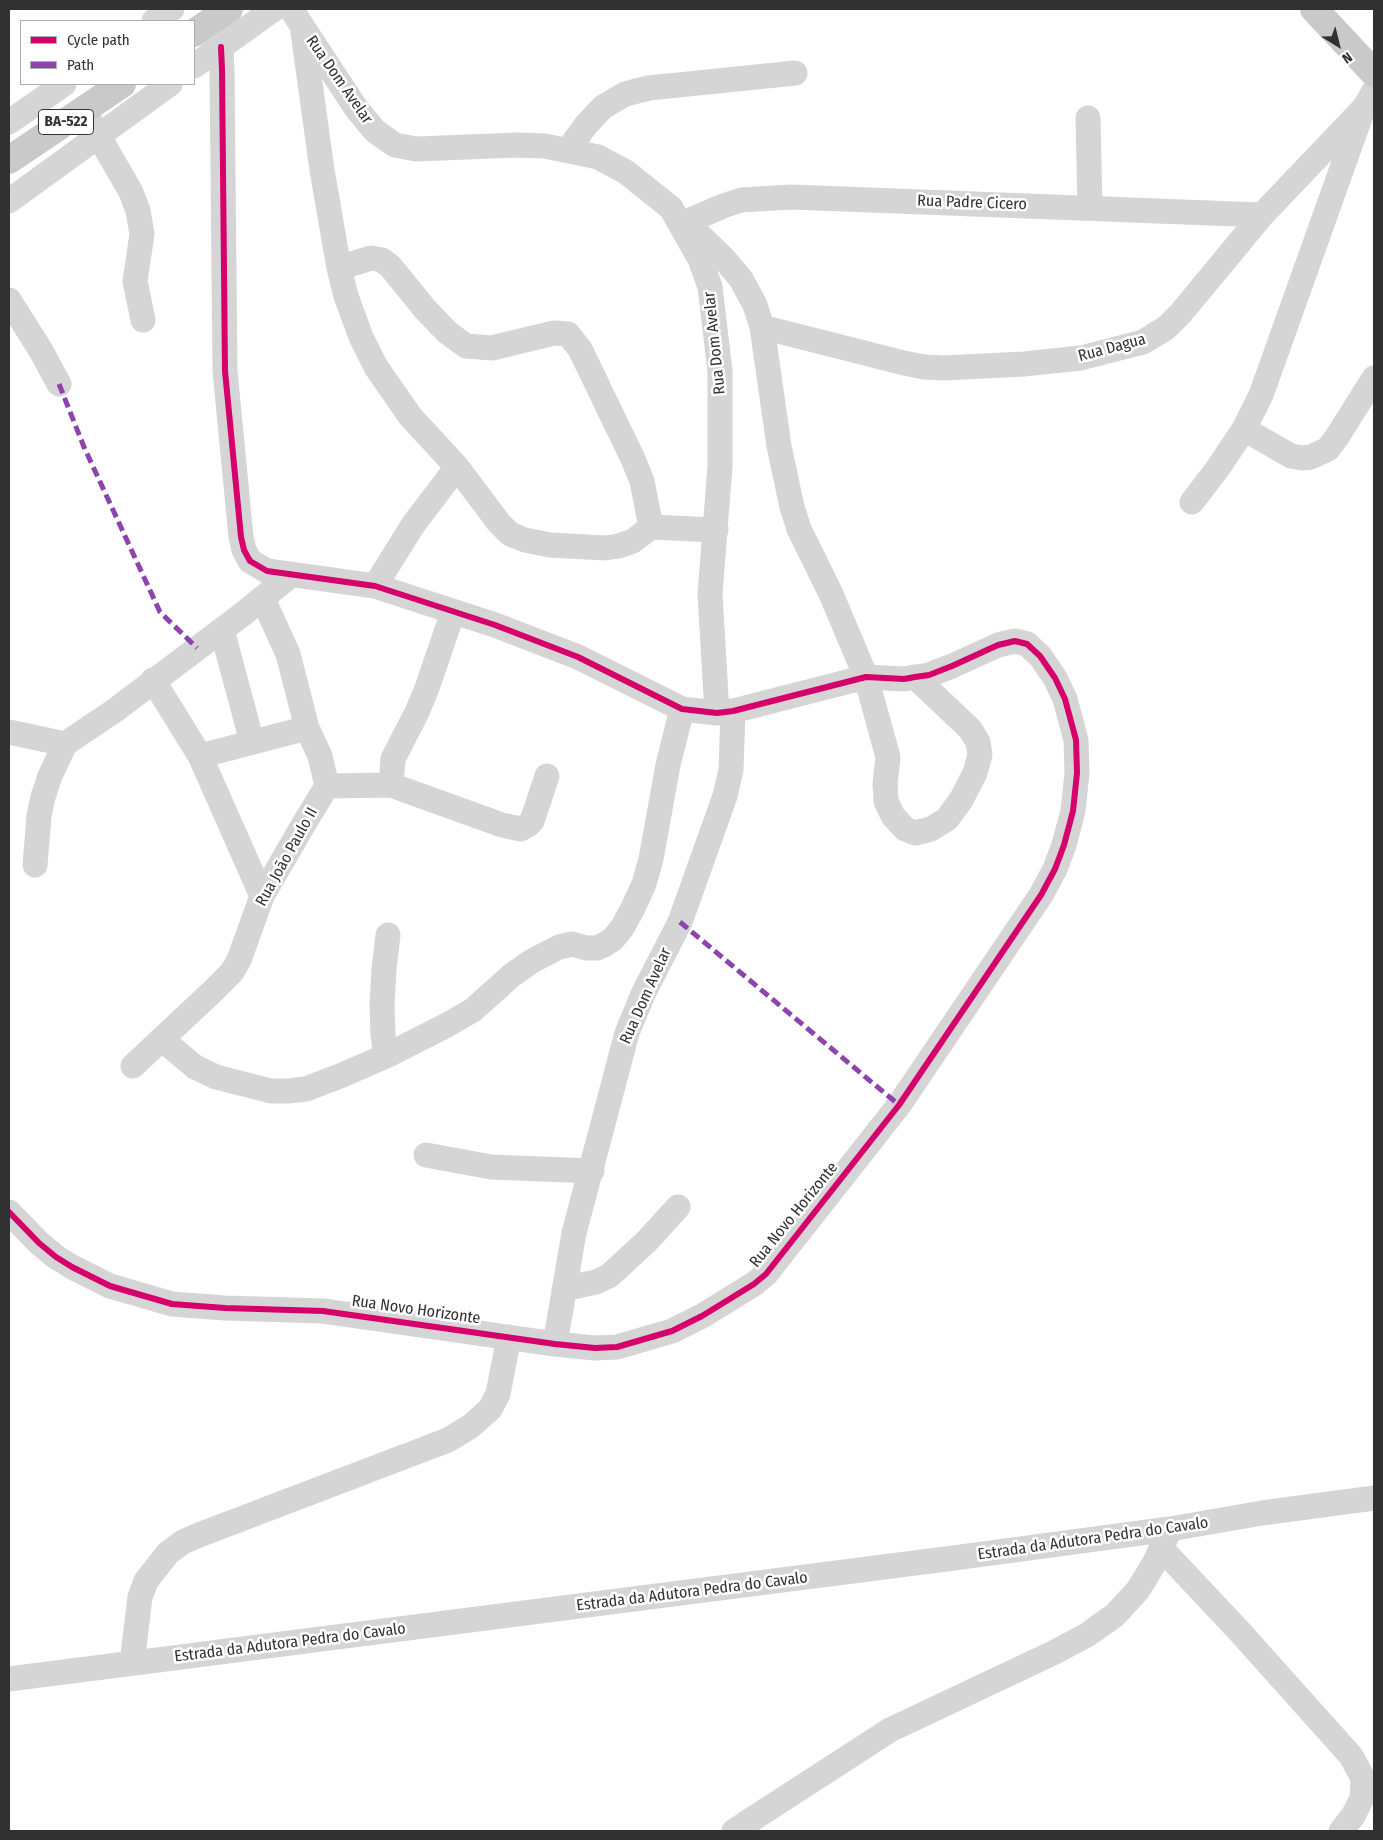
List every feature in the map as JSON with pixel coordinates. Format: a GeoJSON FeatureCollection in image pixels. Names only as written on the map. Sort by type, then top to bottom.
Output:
{"type":"FeatureCollection","features":[{"type":"Feature","properties":{"kind":"main road"},"geometry":{"type":"LineString","coordinates":[[195,32],[229,9]]}},
{"type":"Feature","properties":{"kind":"main road"},"geometry":{"type":"LineString","coordinates":[[1314,9],[1374,73]]}},
{"type":"Feature","properties":{"kind":"main road","name":"BA-522"},"geometry":{"type":"LineString","coordinates":[[9,160],[121,85]]}},
{"type":"Feature","properties":{"kind":"street"},"geometry":{"type":"LineString","coordinates":[[156,20],[172,9]]}},
{"type":"Feature","properties":{"kind":"street"},"geometry":{"type":"LineString","coordinates":[[195,65],[274,9]]}},
{"type":"Feature","properties":{"kind":"street"},"geometry":{"type":"LineString","coordinates":[[297,18],[339,268],[353,315],[376,367],[410,416],[458,467],[499,523],[510,534],[525,540],[550,545],[605,548],[633,541],[651,527],[716,530]]}},
{"type":"Feature","properties":{"kind":"street","name":"Rua Dom Avelar"},"geometry":{"type":"LineString","coordinates":[[297,18],[356,108],[375,131],[395,145],[416,149],[518,145],[568,150],[598,157],[626,172],[678,215],[700,258],[710,288],[720,371],[720,466],[710,594],[731,770],[726,796],[680,922],[643,994],[627,1033],[592,1171],[574,1233],[555,1344]]}},
{"type":"Feature","properties":{"kind":"street"},"geometry":{"type":"LineString","coordinates":[[220,47],[222,70],[226,371],[241,537],[244,550],[250,561],[267,571],[376,586],[511,631],[578,657],[682,709],[725,712],[866,677],[904,679],[915,677],[970,729],[978,742],[980,755],[975,773],[965,793],[947,819],[931,829],[915,833],[904,829],[894,816],[886,800],[885,784],[888,757],[866,677],[831,594],[799,529],[792,507],[779,446],[762,327],[755,305],[741,279],[725,260],[678,215]]}},
{"type":"Feature","properties":{"kind":"street"},"geometry":{"type":"LineString","coordinates":[[568,150],[586,125],[603,107],[625,94],[649,88],[795,73]]}},
{"type":"Feature","properties":{"kind":"street"},"geometry":{"type":"LineString","coordinates":[[9,122],[63,85]]}},
{"type":"Feature","properties":{"kind":"street"},"geometry":{"type":"LineString","coordinates":[[9,201],[169,85]]}},
{"type":"Feature","properties":{"kind":"street","name":"Rua Dagua"},"geometry":{"type":"LineString","coordinates":[[762,327],[924,367],[943,368],[1024,364],[1081,358],[1143,342],[1166,328],[1181,313],[1262,215],[1369,99]]}},
{"type":"Feature","properties":{"kind":"street","name":"Rua Dagua"},"geometry":{"type":"LineString","coordinates":[[1192,502],[1244,429],[1264,386],[1369,99]]}},
{"type":"Feature","properties":{"kind":"street"},"geometry":{"type":"LineString","coordinates":[[84,111],[131,192],[138,211],[142,234],[135,281],[142,320]]}},
{"type":"Feature","properties":{"kind":"street"},"geometry":{"type":"LineString","coordinates":[[1088,118],[1090,208]]}},
{"type":"Feature","properties":{"kind":"street","name":"Rua Padre Cicero"},"geometry":{"type":"LineString","coordinates":[[678,215],[723,206],[741,200],[781,197],[1262,215]]}},
{"type":"Feature","properties":{"kind":"street"},"geometry":{"type":"LineString","coordinates":[[339,268],[371,258],[382,260],[390,266],[425,309],[447,332],[466,346],[492,348],[554,333],[568,334],[580,349],[633,459],[642,481],[651,527]]}},
{"type":"Feature","properties":{"kind":"street"},"geometry":{"type":"LineString","coordinates":[[9,300],[45,357],[59,384]]}},
{"type":"Feature","properties":{"kind":"street"},"geometry":{"type":"LineString","coordinates":[[1244,429],[1291,456],[1312,457],[1328,449],[1338,438],[1374,378]]}},
{"type":"Feature","properties":{"kind":"street"},"geometry":{"type":"LineString","coordinates":[[376,586],[413,525],[458,467]]}},
{"type":"Feature","properties":{"kind":"street"},"geometry":{"type":"LineString","coordinates":[[35,865],[43,797],[50,776],[65,744],[114,711],[222,630],[290,575]]}},
{"type":"Feature","properties":{"kind":"street"},"geometry":{"type":"LineString","coordinates":[[262,599],[288,654],[307,728],[320,756],[327,786],[391,785],[502,826],[521,829],[532,821],[547,776]]}},
{"type":"Feature","properties":{"kind":"street"},"geometry":{"type":"LineString","coordinates":[[391,785],[393,759],[427,688],[453,612]]}},
{"type":"Feature","properties":{"kind":"street"},"geometry":{"type":"LineString","coordinates":[[222,630],[252,742]]}},
{"type":"Feature","properties":{"kind":"street","name":"Rua Novo Horizonte"},"geometry":{"type":"LineString","coordinates":[[9,1212],[39,1243],[72,1267],[110,1286],[172,1304],[323,1311],[595,1348],[618,1347],[646,1340],[672,1331],[702,1316],[754,1284],[766,1274],[918,1078],[1041,895],[1055,869],[1064,844],[1073,811],[1077,773],[1076,740],[1065,700],[1055,678],[1040,656],[1027,644],[1015,642],[998,645],[929,675],[915,677]]}},
{"type":"Feature","properties":{"kind":"street"},"geometry":{"type":"LineString","coordinates":[[154,680],[200,756],[262,896]]}},
{"type":"Feature","properties":{"kind":"street"},"geometry":{"type":"LineString","coordinates":[[164,1038],[182,1056],[205,1073],[235,1083],[271,1091],[306,1089],[386,1056],[429,1035],[473,1010],[512,975],[559,947],[572,944],[586,948],[597,948],[613,939],[634,908],[651,858],[666,773],[682,709]]}},
{"type":"Feature","properties":{"kind":"street"},"geometry":{"type":"LineString","coordinates":[[200,756],[307,728]]}},
{"type":"Feature","properties":{"kind":"street"},"geometry":{"type":"LineString","coordinates":[[9,732],[65,744]]}},
{"type":"Feature","properties":{"kind":"street","name":"Rua João Paulo II"},"geometry":{"type":"LineString","coordinates":[[133,1066],[232,972],[243,952],[262,896],[327,786]]}},
{"type":"Feature","properties":{"kind":"street"},"geometry":{"type":"LineString","coordinates":[[386,1056],[382,1004],[388,935]]}},
{"type":"Feature","properties":{"kind":"street"},"geometry":{"type":"LineString","coordinates":[[426,1155],[491,1167],[592,1171]]}},
{"type":"Feature","properties":{"kind":"street"},"geometry":{"type":"LineString","coordinates":[[564,1289],[596,1282],[609,1276],[678,1207]]}},
{"type":"Feature","properties":{"kind":"street"},"geometry":{"type":"LineString","coordinates":[[132,1664],[140,1597],[146,1581],[168,1554],[183,1542],[199,1535],[448,1440],[471,1426],[490,1409],[498,1394],[509,1337]]}},
{"type":"Feature","properties":{"kind":"street","name":"Estrada da Adutora Pedra do Cavalo"},"geometry":{"type":"LineString","coordinates":[[9,1679],[1166,1539],[1262,1513],[1374,1498]]}},
{"type":"Feature","properties":{"kind":"street"},"geometry":{"type":"LineString","coordinates":[[734,1831],[890,1730],[1087,1635],[1115,1615],[1138,1590],[1166,1539],[1240,1632],[1351,1756],[1363,1778],[1362,1798],[1353,1816],[1341,1831]]}},
{"type":"Feature","properties":{"kind":"marked path"},"geometry":{"type":"LineString","coordinates":[[59,384],[84,447],[160,612],[197,648]]}},
{"type":"Feature","properties":{"kind":"marked path"},"geometry":{"type":"LineString","coordinates":[[680,922],[899,1105]]}},
{"type":"Feature","properties":{"kind":"cycle path"},"geometry":{"type":"LineString","coordinates":[[9,1212],[39,1243],[72,1267],[110,1286],[172,1304],[225,1308],[323,1311],[595,1348],[617,1347],[672,1331],[702,1316],[754,1284],[766,1274],[899,1105],[1041,895],[1055,869],[1073,811],[1077,773],[1076,740],[1065,699],[1055,678],[1040,656],[1027,644],[1015,641],[998,645],[929,675],[904,679],[866,677],[733,711],[717,713],[682,709],[578,657],[495,625],[375,586],[267,571],[250,561],[244,550],[241,537],[225,371],[221,47]]}}]}
